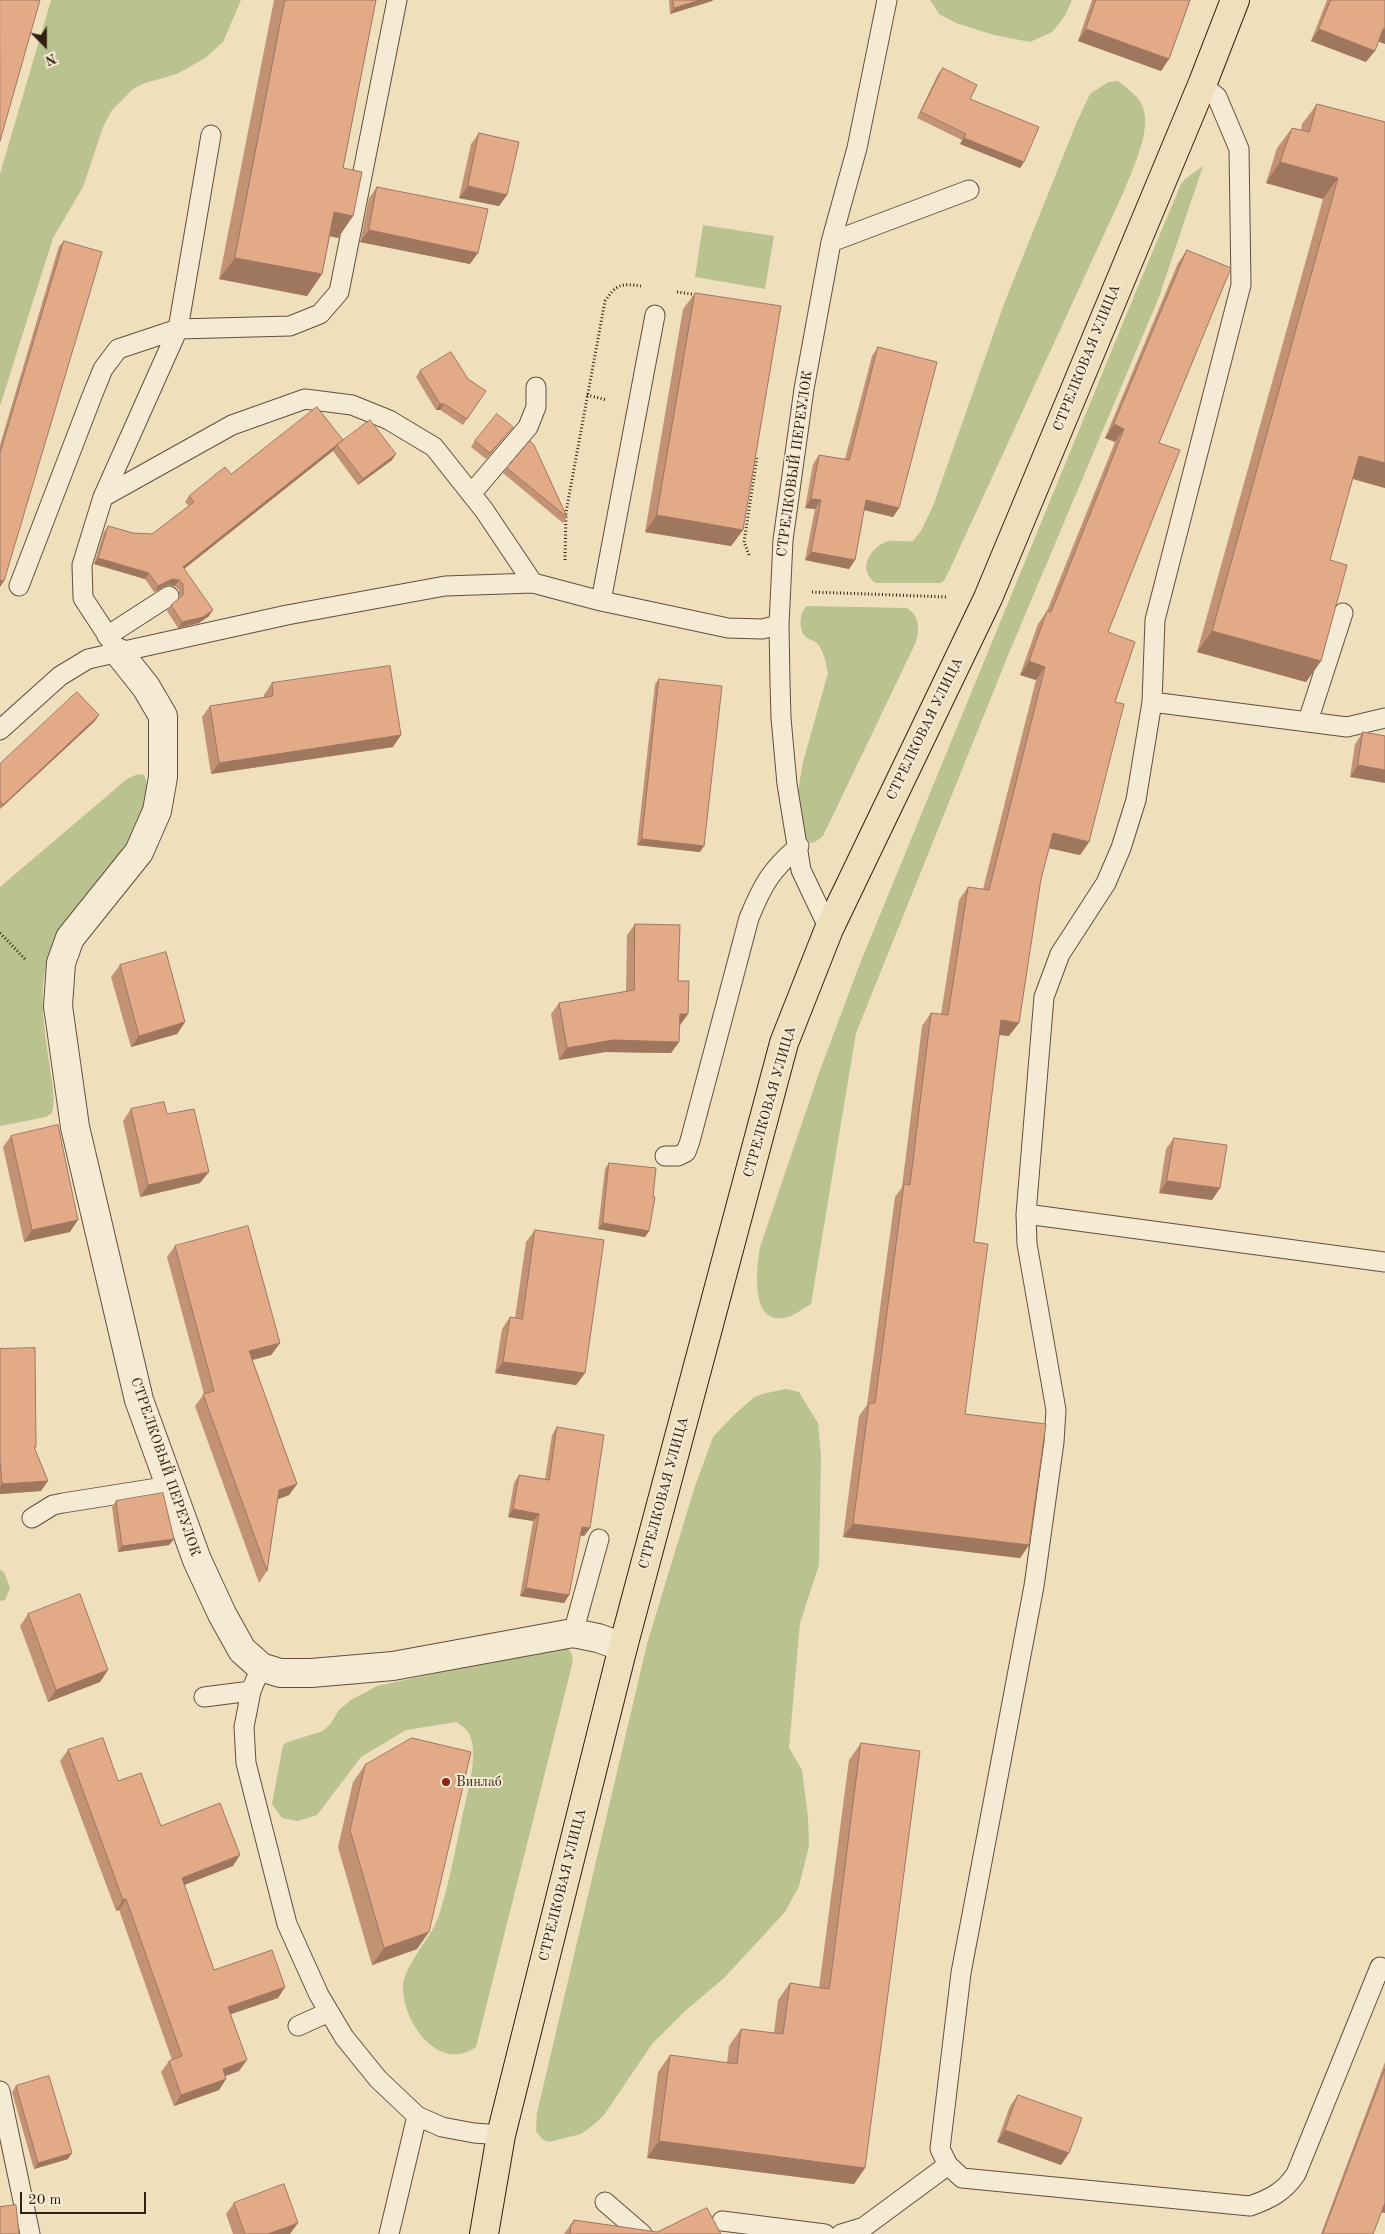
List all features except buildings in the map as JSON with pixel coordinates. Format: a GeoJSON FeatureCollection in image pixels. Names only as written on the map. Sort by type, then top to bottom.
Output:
{"type":"FeatureCollection","features":[{"type":"Feature","properties":{"kind":"main road","name":"СТРЕЛКОВАЯ УЛИЦА"},"geometry":{"type":"LineString","coordinates":[[484,2234],[501,2135],[623,1648],[784,1043],[829,929],[988,598],[1202,85],[1235,0]]}},
{"type":"Feature","properties":{"kind":"street","name":"СТРЕЛКОВЫЙ ПЕРЕУЛОК"},"geometry":{"type":"LineString","coordinates":[[113,645],[146,687],[163,716],[163,777],[157,811],[139,852],[70,938],[60,963],[58,1006],[77,1136],[138,1400],[197,1560],[222,1614],[256,1679]]}},
{"type":"Feature","properties":{"kind":"street"},"geometry":{"type":"LineString","coordinates":[[256,1679],[280,1672],[311,1673],[393,1666],[573,1633],[598,1638],[623,1648]]}},
{"type":"Feature","properties":{"kind":"lane"},"geometry":{"type":"LineString","coordinates":[[20,586],[103,369],[118,349],[178,329],[290,326],[320,314],[339,292],[397,0]]}},
{"type":"Feature","properties":{"kind":"lane","name":"СТРЕЛКОВЫЙ ПЕРЕУЛОК"},"geometry":{"type":"LineString","coordinates":[[829,929],[801,870],[799,846],[787,784],[781,718],[779,625],[783,540],[801,408],[831,242],[857,148],[887,0]]}},
{"type":"Feature","properties":{"kind":"lane"},"geometry":{"type":"LineString","coordinates":[[1202,85],[1217,97],[1239,149],[1241,284],[1154,620],[1152,702],[1136,800],[1122,848],[1106,883],[1060,954],[1044,997],[1026,1214],[1027,1244],[1056,1410],[1054,1442],[1034,1586],[961,1973],[940,2150],[948,2165],[962,2178],[1250,2206],[1272,2198],[1289,2185],[1296,2174],[1380,1967]]}},
{"type":"Feature","properties":{"kind":"lane"},"geometry":{"type":"LineString","coordinates":[[113,645],[83,598],[82,564],[103,497],[178,329],[211,135]]}},
{"type":"Feature","properties":{"kind":"lane"},"geometry":{"type":"LineString","coordinates":[[831,242],[969,190]]}},
{"type":"Feature","properties":{"kind":"lane"},"geometry":{"type":"LineString","coordinates":[[601,601],[655,315]]}},
{"type":"Feature","properties":{"kind":"lane"},"geometry":{"type":"LineString","coordinates":[[470,494],[528,427],[536,407],[536,387]]}},
{"type":"Feature","properties":{"kind":"lane"},"geometry":{"type":"LineString","coordinates":[[103,497],[232,425],[305,399],[352,405],[388,420],[434,448],[484,510],[533,583]]}},
{"type":"Feature","properties":{"kind":"lane"},"geometry":{"type":"LineString","coordinates":[[113,645],[445,586],[533,583],[601,601],[728,628],[762,629],[779,625]]}},
{"type":"Feature","properties":{"kind":"lane"},"geometry":{"type":"LineString","coordinates":[[0,730],[60,676],[113,645],[169,596]]}},
{"type":"Feature","properties":{"kind":"lane"},"geometry":{"type":"LineString","coordinates":[[1308,721],[1343,613]]}},
{"type":"Feature","properties":{"kind":"lane"},"geometry":{"type":"LineString","coordinates":[[1152,702],[1308,721],[1347,728],[1385,718]]}},
{"type":"Feature","properties":{"kind":"lane"},"geometry":{"type":"LineString","coordinates":[[665,1156],[678,1156],[686,1152],[749,918],[765,881],[778,864],[799,846]]}},
{"type":"Feature","properties":{"kind":"lane"},"geometry":{"type":"LineString","coordinates":[[1026,1214],[1385,1262]]}},
{"type":"Feature","properties":{"kind":"lane"},"geometry":{"type":"LineString","coordinates":[[32,1518],[53,1505],[63,1502],[170,1486]]}},
{"type":"Feature","properties":{"kind":"lane"},"geometry":{"type":"LineString","coordinates":[[573,1633],[599,1539]]}},
{"type":"Feature","properties":{"kind":"lane"},"geometry":{"type":"LineString","coordinates":[[204,1697],[256,1679]]}},
{"type":"Feature","properties":{"kind":"lane"},"geometry":{"type":"LineString","coordinates":[[256,1679],[244,1727],[246,1762],[287,1924],[319,1995],[344,2037],[378,2079],[417,2116],[442,2127],[474,2133],[501,2135]]}},
{"type":"Feature","properties":{"kind":"lane"},"geometry":{"type":"LineString","coordinates":[[298,2026],[329,2012]]}},
{"type":"Feature","properties":{"kind":"lane"},"geometry":{"type":"LineString","coordinates":[[0,2091],[30,2234]]}},
{"type":"Feature","properties":{"kind":"lane"},"geometry":{"type":"LineString","coordinates":[[389,2234],[417,2116]]}},
{"type":"Feature","properties":{"kind":"lane"},"geometry":{"type":"LineString","coordinates":[[841,2234],[864,2227],[948,2165]]}},
{"type":"Feature","properties":{"kind":"lane"},"geometry":{"type":"LineString","coordinates":[[605,2202],[642,2234]]}},
{"type":"Feature","properties":{"kind":"lane"},"geometry":{"type":"LineString","coordinates":[[722,2221],[825,2234]]}},
{"type":"Feature","properties":{"kind":"path"},"geometry":{"type":"LineString","coordinates":[[750,557],[744,542],[757,457]]}},
{"type":"Feature","properties":{"kind":"path"},"geometry":{"type":"LineString","coordinates":[[781,591],[948,597]]}},
{"type":"Feature","properties":{"kind":"green space"},"geometry":{"type":"Polygon","coordinates":[[[51,0],[241,0],[223,42],[205,58],[177,74],[145,83],[133,89],[112,110],[103,127],[83,187],[53,238],[0,406],[0,174],[51,0]]]}},
{"type":"Feature","properties":{"kind":"green space"},"geometry":{"type":"Polygon","coordinates":[[[930,0],[1072,0],[1065,16],[1052,32],[1030,42],[994,35],[956,23],[939,14],[930,0]]]}},
{"type":"Feature","properties":{"kind":"green space"},"geometry":{"type":"Polygon","coordinates":[[[1118,81],[1136,97],[1141,103],[1144,112],[1144,135],[1137,159],[949,571],[944,581],[940,583],[876,583],[869,577],[866,569],[866,564],[871,554],[879,546],[889,541],[913,541],[921,531],[933,506],[1004,304],[1076,124],[1090,94],[1108,82],[1118,81]]]}},
{"type":"Feature","properties":{"kind":"green space"},"geometry":{"type":"Polygon","coordinates":[[[1203,166],[1159,297],[1009,653],[856,1033],[811,1304],[791,1316],[777,1318],[768,1315],[758,1295],[757,1282],[760,1247],[819,1073],[859,966],[1181,184],[1203,166]]]}},
{"type":"Feature","properties":{"kind":"green space"},"geometry":{"type":"Polygon","coordinates":[[[703,225],[774,236],[765,289],[695,277],[703,225]]]}},
{"type":"Feature","properties":{"kind":"green space"},"geometry":{"type":"Polygon","coordinates":[[[807,606],[907,608],[918,622],[916,642],[823,836],[815,842],[809,843],[799,826],[798,791],[803,762],[828,673],[819,646],[805,636],[801,628],[801,619],[807,606]]]}},
{"type":"Feature","properties":{"kind":"green space"},"geometry":{"type":"Polygon","coordinates":[[[138,774],[144,775],[147,783],[147,792],[143,812],[135,832],[126,849],[110,871],[65,924],[51,950],[46,966],[43,1000],[45,1035],[54,1102],[52,1113],[46,1117],[0,1126],[0,887],[127,779],[138,774]]]}},
{"type":"Feature","properties":{"kind":"green space"},"geometry":{"type":"Polygon","coordinates":[[[786,1389],[799,1392],[818,1423],[821,1457],[819,1565],[800,1623],[789,1748],[802,1770],[808,1817],[809,1846],[799,1886],[785,1912],[724,1978],[684,2012],[652,2044],[604,2115],[581,2134],[549,2142],[543,2140],[536,2131],[537,2113],[647,1644],[694,1489],[713,1437],[753,1398],[786,1389]]]}},
{"type":"Feature","properties":{"kind":"green space"},"geometry":{"type":"Polygon","coordinates":[[[0,1570],[4,1572],[10,1588],[5,1600],[0,1601],[0,1570]]]}},
{"type":"Feature","properties":{"kind":"green space"},"geometry":{"type":"Polygon","coordinates":[[[563,1646],[572,1654],[572,1665],[476,2047],[462,2053],[449,2054],[437,2049],[426,2041],[417,2030],[405,2003],[403,1989],[407,1971],[438,1918],[452,1868],[472,1771],[473,1751],[470,1735],[456,1722],[406,1730],[361,1757],[317,1815],[298,1821],[282,1818],[272,1804],[283,1745],[323,1731],[331,1723],[339,1710],[351,1700],[377,1686],[563,1646]]]}},
{"type":"Feature","properties":{"kind":"place","name":"Винлаб"},"geometry":{"type":"Point","coordinates":[446,1782]}}]}
